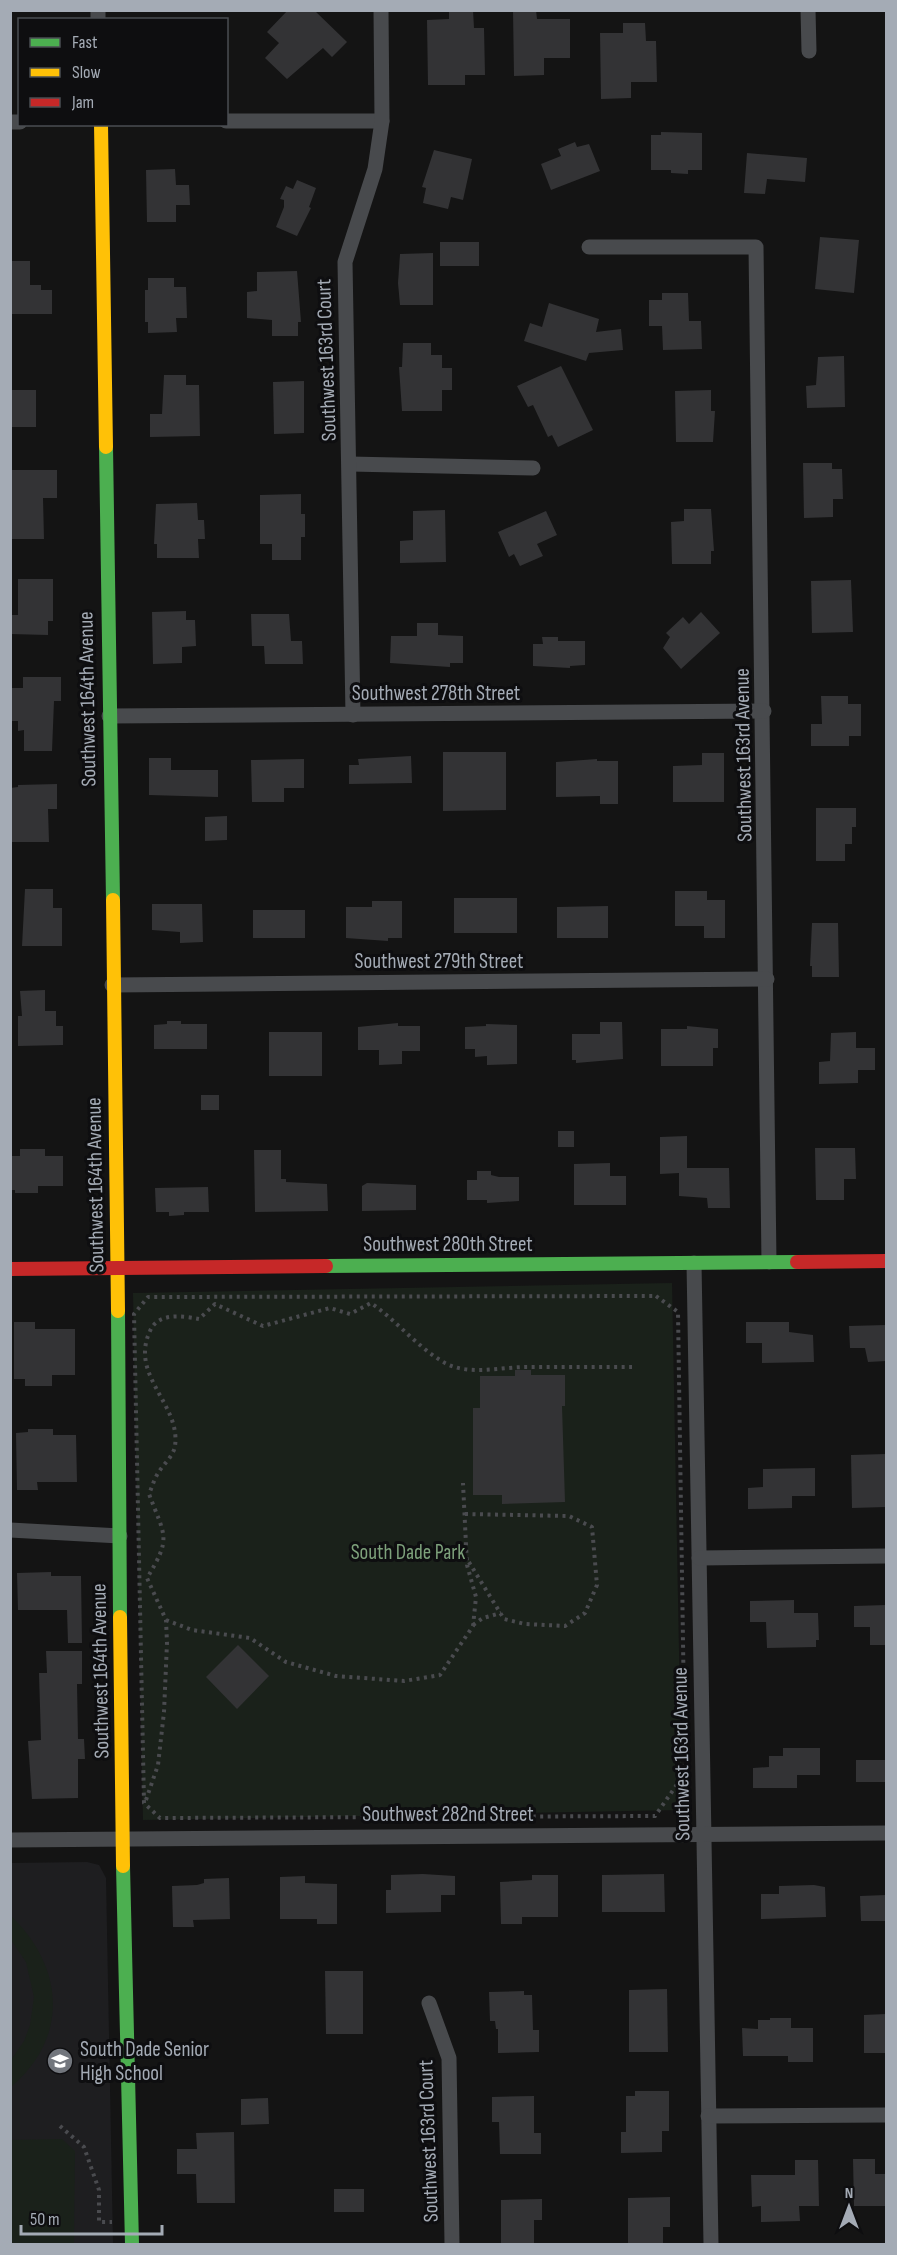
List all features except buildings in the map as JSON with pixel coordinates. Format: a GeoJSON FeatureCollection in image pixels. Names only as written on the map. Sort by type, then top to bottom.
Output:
{"type":"FeatureCollection","features":[{"type":"Feature","properties":{"kind":"street","name":"Southwest 163rd Court"},"geometry":{"type":"LineString","coordinates":[[353,715],[345,262],[375,169],[382,121],[381,10]]}},
{"type":"Feature","properties":{"kind":"street"},"geometry":{"type":"LineString","coordinates":[[808,10],[809,51]]}},
{"type":"Feature","properties":{"kind":"street"},"geometry":{"type":"LineString","coordinates":[[228,121],[382,121]]}},
{"type":"Feature","properties":{"kind":"street","name":"Southwest 164th Avenue"},"geometry":{"type":"LineString","coordinates":[[100,126],[118,1267],[122,1838],[132,2244]]}},
{"type":"Feature","properties":{"kind":"street","name":"Southwest 163rd Avenue"},"geometry":{"type":"LineString","coordinates":[[589,247],[756,247],[764,711],[769,1262]]}},
{"type":"Feature","properties":{"kind":"street"},"geometry":{"type":"LineString","coordinates":[[350,464],[533,468]]}},
{"type":"Feature","properties":{"kind":"street","name":"Southwest 278th Street"},"geometry":{"type":"LineString","coordinates":[[109,716],[764,711]]}},
{"type":"Feature","properties":{"kind":"street","name":"Southwest 279th Street"},"geometry":{"type":"LineString","coordinates":[[112,985],[767,980]]}},
{"type":"Feature","properties":{"kind":"street","name":"Southwest 280th Street"},"geometry":{"type":"LineString","coordinates":[[10,1269],[886,1261]]}},
{"type":"Feature","properties":{"kind":"street","name":"Southwest 163rd Avenue"},"geometry":{"type":"LineString","coordinates":[[694,1263],[711,2244]]}},
{"type":"Feature","properties":{"kind":"street"},"geometry":{"type":"LineString","coordinates":[[10,1530],[120,1536]]}},
{"type":"Feature","properties":{"kind":"street"},"geometry":{"type":"LineString","coordinates":[[699,1558],[886,1556]]}},
{"type":"Feature","properties":{"kind":"street","name":"Southwest 282nd Street"},"geometry":{"type":"LineString","coordinates":[[10,1840],[886,1833]]}},
{"type":"Feature","properties":{"kind":"street","name":"Southwest 163rd Court"},"geometry":{"type":"LineString","coordinates":[[429,2003],[449,2058],[452,2244]]}},
{"type":"Feature","properties":{"kind":"street"},"geometry":{"type":"LineString","coordinates":[[708,2116],[886,2115]]}},
{"type":"Feature","properties":{"kind":"path"},"geometry":{"type":"LineString","coordinates":[[656,1296],[678,1312],[685,1773],[655,1816],[160,1818],[144,1803],[134,1314],[148,1298],[656,1296]]}},
{"type":"Feature","properties":{"kind":"path"},"geometry":{"type":"LineString","coordinates":[[144,1803],[158,1765],[164,1712],[166,1620],[147,1578],[164,1550],[164,1533],[149,1494],[157,1475],[175,1448],[173,1421],[152,1385],[142,1346],[152,1326],[173,1314],[199,1319],[215,1304],[263,1326],[330,1308],[350,1314],[371,1303],[390,1316],[427,1351],[447,1364],[467,1370],[523,1367],[632,1367]]}},
{"type":"Feature","properties":{"kind":"path"},"geometry":{"type":"LineString","coordinates":[[463,1483],[467,1558],[476,1597],[473,1626]]}},
{"type":"Feature","properties":{"kind":"path"},"geometry":{"type":"LineString","coordinates":[[465,1514],[569,1516],[592,1527],[597,1585],[585,1613],[565,1626],[525,1624],[504,1619],[467,1558]]}},
{"type":"Feature","properties":{"kind":"path"},"geometry":{"type":"LineString","coordinates":[[166,1620],[192,1630],[250,1638],[286,1662],[336,1676],[404,1682],[440,1675],[473,1626],[483,1618],[501,1613]]}},
{"type":"Feature","properties":{"kind":"path"},"geometry":{"type":"LineString","coordinates":[[60,2126],[84,2147],[99,2190],[99,2222],[114,2222]]}},
{"type":"Feature","properties":{"kind":"shaded area","name":"South Dade Senior High School"},"geometry":{"type":"Polygon","coordinates":[[[87,1862],[99,1865],[106,1878],[113,2244],[11,2244],[10,1863],[87,1862]]]}},
{"type":"Feature","properties":{"kind":"green space","name":"South Dade Park"},"geometry":{"type":"Polygon","coordinates":[[[672,1283],[682,1810],[143,1820],[133,1293],[672,1283]]]}},
{"type":"Feature","properties":{"kind":"green space"},"geometry":{"type":"Polygon","coordinates":[[[10,1915],[28,1935],[41,1956],[50,1979],[53,2001],[51,2024],[43,2046],[30,2067],[11,2087],[11,2060],[24,2041],[30,2025],[34,1997],[26,1962],[11,1940],[10,1915]]]}},
{"type":"Feature","properties":{"kind":"green space"},"geometry":{"type":"Polygon","coordinates":[[[62,2139],[75,2151],[74,2244],[11,2244],[11,2140],[62,2139]]]}},
{"type":"Feature","properties":{"kind":"traffic: fast"},"geometry":{"type":"LineString","coordinates":[[106,447],[113,900]]}},
{"type":"Feature","properties":{"kind":"traffic: fast"},"geometry":{"type":"LineString","coordinates":[[326,1266],[797,1262]]}},
{"type":"Feature","properties":{"kind":"traffic: fast"},"geometry":{"type":"LineString","coordinates":[[118,1311],[120,1617]]}},
{"type":"Feature","properties":{"kind":"traffic: fast"},"geometry":{"type":"LineString","coordinates":[[123,1866],[132,2244]]}},
{"type":"Feature","properties":{"kind":"traffic: slow"},"geometry":{"type":"LineString","coordinates":[[101,126],[106,447]]}},
{"type":"Feature","properties":{"kind":"traffic: slow"},"geometry":{"type":"LineString","coordinates":[[113,900],[118,1311]]}},
{"type":"Feature","properties":{"kind":"traffic: slow"},"geometry":{"type":"LineString","coordinates":[[120,1617],[123,1866]]}},
{"type":"Feature","properties":{"kind":"traffic: jam"},"geometry":{"type":"LineString","coordinates":[[797,1262],[886,1261]]}},
{"type":"Feature","properties":{"kind":"traffic: jam"},"geometry":{"type":"LineString","coordinates":[[10,1269],[326,1266]]}},
{"type":"Feature","properties":{"kind":"place","name":"South Dade Senior High School"},"geometry":{"type":"Point","coordinates":[60,2061]}}]}
